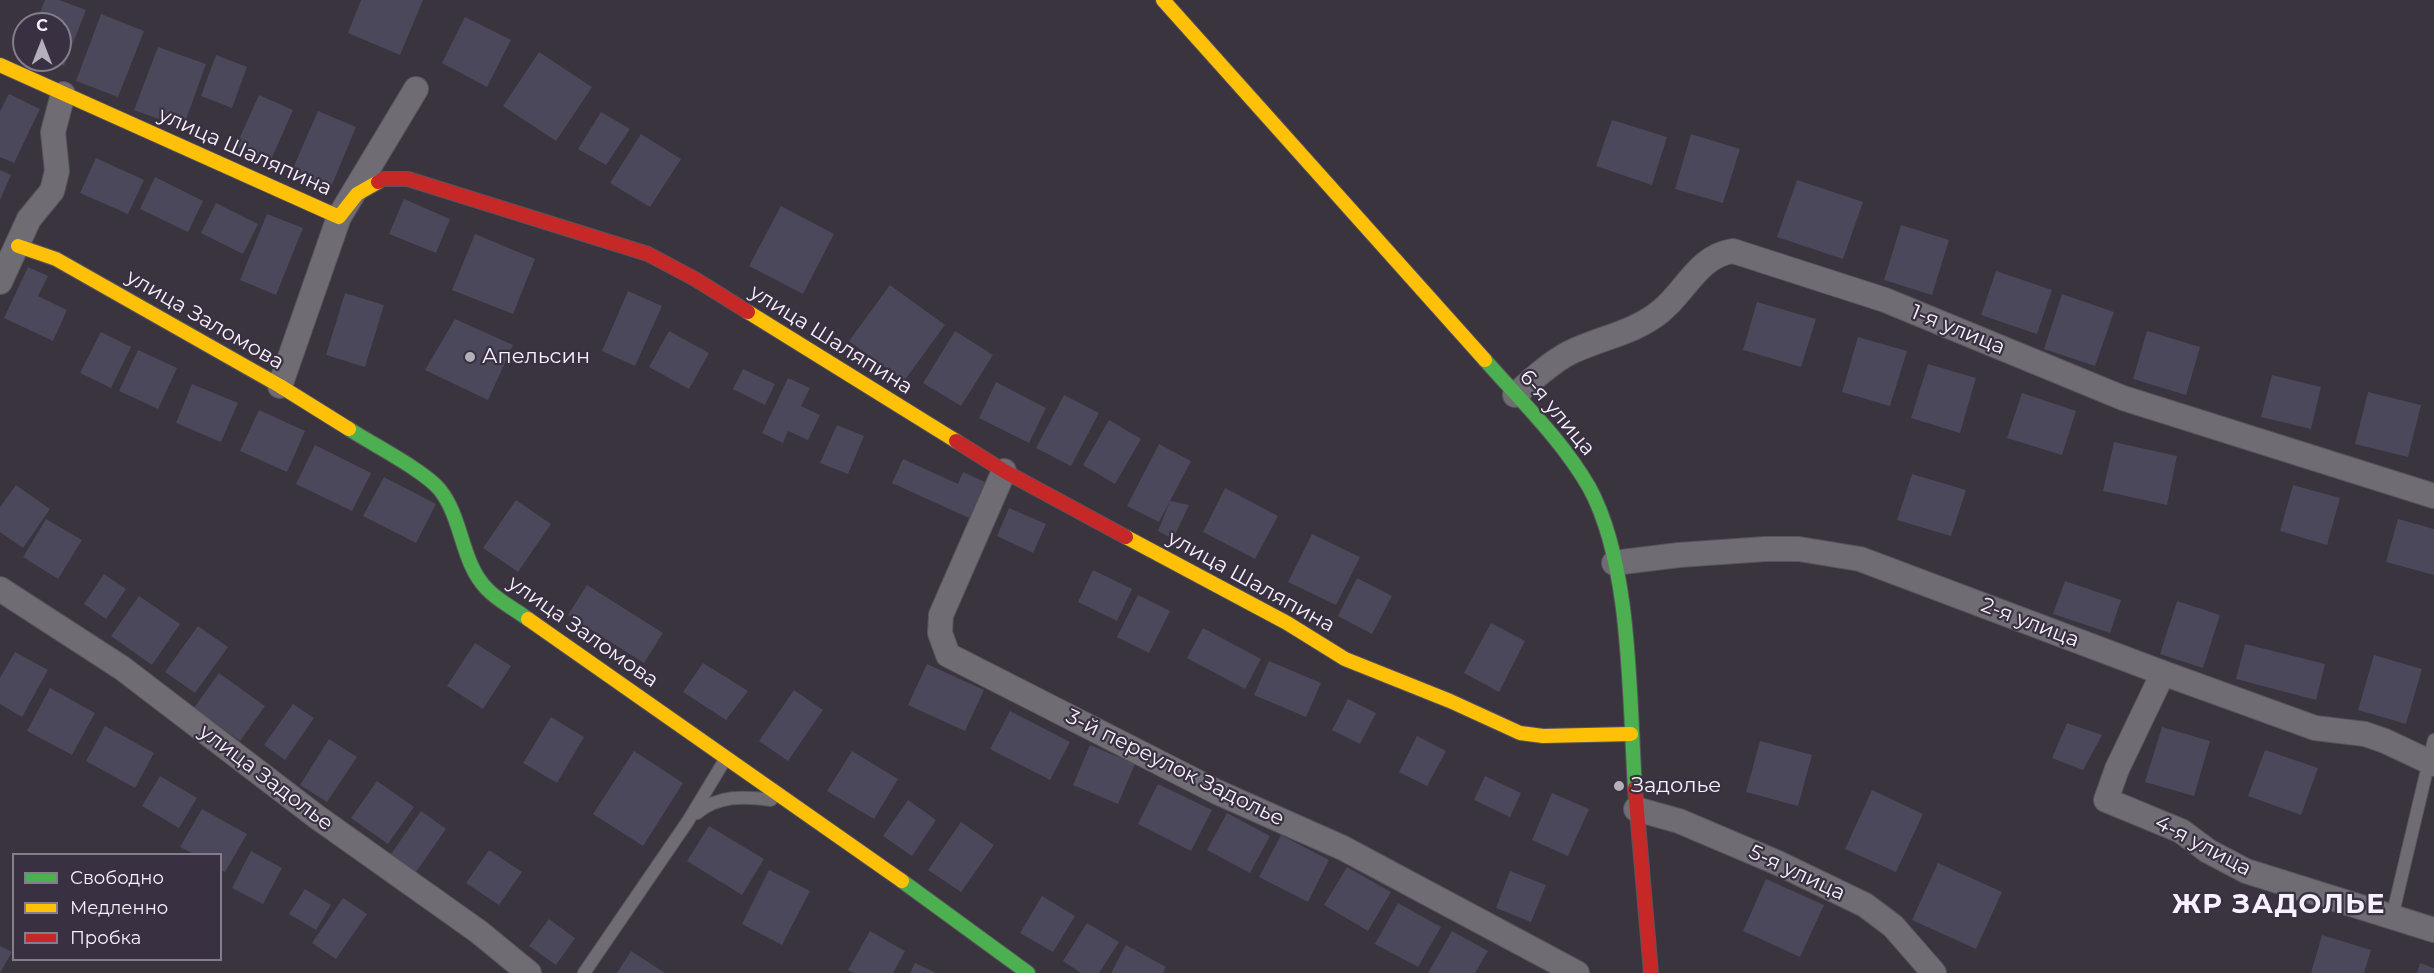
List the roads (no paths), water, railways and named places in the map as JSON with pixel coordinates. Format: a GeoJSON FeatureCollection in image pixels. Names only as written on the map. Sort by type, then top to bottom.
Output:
{"type":"FeatureCollection","features":[{"type":"Feature","properties":{"kind":"street","name":"6-я улица"},"geometry":{"type":"LineString","coordinates":[[1163,0],[1515,395],[1569,457],[1586,483],[1599,510],[1614,563],[1624,640],[1651,973]]}},
{"type":"Feature","properties":{"kind":"street","name":"улица Шаляпина"},"geometry":{"type":"LineString","coordinates":[[0,65],[339,217],[357,194],[382,179],[408,179],[648,254],[695,279],[1004,471],[1287,623],[1345,659],[1450,701],[1520,733],[1543,736],[1631,734]]}},
{"type":"Feature","properties":{"kind":"street"},"geometry":{"type":"LineString","coordinates":[[279,387],[339,217],[416,89]]}},
{"type":"Feature","properties":{"kind":"street"},"geometry":{"type":"LineString","coordinates":[[0,282],[29,219],[52,191],[57,171],[53,132],[63,94]]}},
{"type":"Feature","properties":{"kind":"street","name":"улица Заломова"},"geometry":{"type":"LineString","coordinates":[[18,246],[56,259],[279,387],[432,481],[444,493],[453,509],[473,568],[487,590],[876,862],[1028,973]]}},
{"type":"Feature","properties":{"kind":"street","name":"1-я улица"},"geometry":{"type":"LineString","coordinates":[[1515,395],[1568,353],[1631,329],[1661,311],[1704,263],[1721,253],[1733,251],[1885,300],[2123,398],[2434,496]]}},
{"type":"Feature","properties":{"kind":"street","name":"3-й переулок Задолье"},"geometry":{"type":"LineString","coordinates":[[1004,471],[940,615],[940,633],[948,655],[1217,792],[1343,848],[1577,973]]}},
{"type":"Feature","properties":{"kind":"street","name":"2-я улица"},"geometry":{"type":"LineString","coordinates":[[1614,563],[1679,555],[1765,549],[1826,552],[1860,559],[2163,674],[2314,728],[2365,734],[2432,755]]}},
{"type":"Feature","properties":{"kind":"street","name":"улица Задолье"},"geometry":{"type":"LineString","coordinates":[[1,589],[122,668],[318,818],[478,932],[529,973]]}},
{"type":"Feature","properties":{"kind":"street","name":"4-я улица"},"geometry":{"type":"LineString","coordinates":[[2163,674],[2117,769],[2106,800],[2181,831],[2208,851],[2246,871],[2434,930]]}},
{"type":"Feature","properties":{"kind":"street","name":"5-я улица"},"geometry":{"type":"LineString","coordinates":[[1636,809],[1678,821],[1778,863],[1865,905],[1893,926],[1935,973]]}},
{"type":"Feature","properties":{"kind":"lane"},"geometry":{"type":"LineString","coordinates":[[2392,917],[2432,755]]}},
{"type":"Feature","properties":{"kind":"lane"},"geometry":{"type":"LineString","coordinates":[[584,973],[688,821],[727,757]]}},
{"type":"Feature","properties":{"kind":"lane"},"geometry":{"type":"LineString","coordinates":[[688,821],[708,804],[729,798],[747,796],[790,802]]}},
{"type":"Feature","properties":{"kind":"place","name":"Апельсин"},"geometry":{"type":"Point","coordinates":[470,357]}},
{"type":"Feature","properties":{"kind":"place","name":"Задолье"},"geometry":{"type":"Point","coordinates":[1619,786]}},
{"type":"Feature","properties":{"kind":"district","name":"ЖР ЗАДОЛЬЕ"},"geometry":{"type":"Point","coordinates":[2279,905]}}]}
